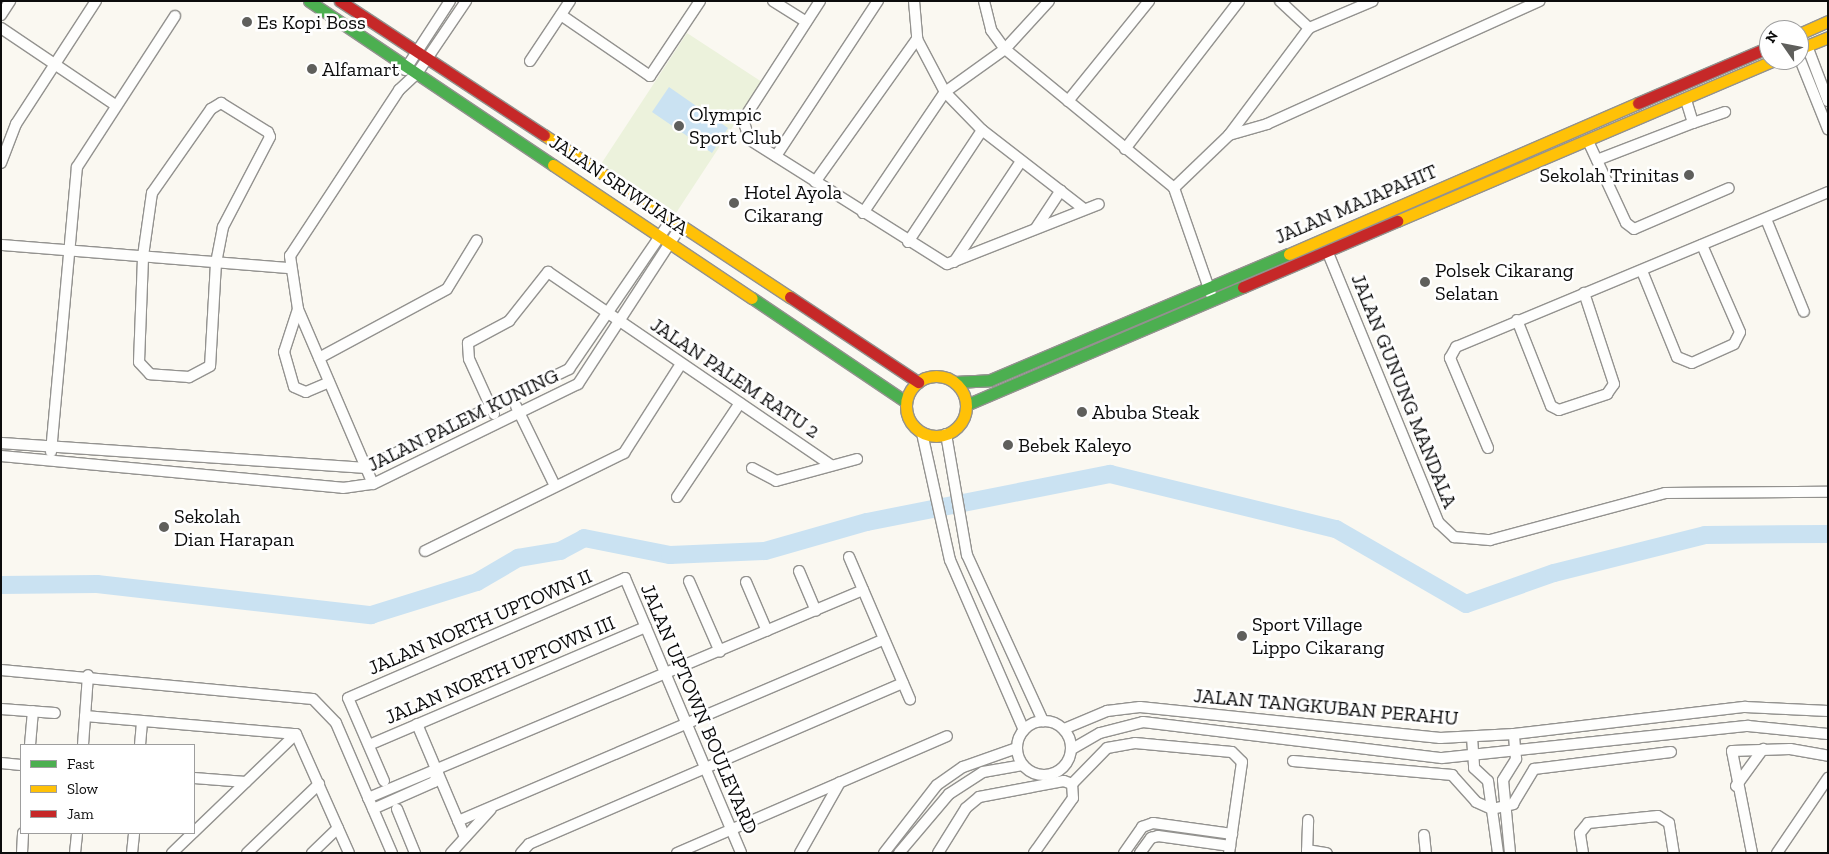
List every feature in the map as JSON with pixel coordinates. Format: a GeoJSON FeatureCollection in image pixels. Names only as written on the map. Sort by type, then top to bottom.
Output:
{"type":"FeatureCollection","features":[{"type":"Feature","properties":{"kind":"street"},"geometry":{"type":"LineString","coordinates":[[1,15],[10,1]]}},
{"type":"Feature","properties":{"kind":"street"},"geometry":{"type":"LineString","coordinates":[[1,163],[16,124],[96,1]]}},
{"type":"Feature","properties":{"kind":"street","name":"JALAN SRIWIJAYA"},"geometry":{"type":"LineString","coordinates":[[309,1],[418,72],[906,402]]}},
{"type":"Feature","properties":{"kind":"street","name":"JALAN SRIWIJAYA"},"geometry":{"type":"LineString","coordinates":[[340,1],[918,382]]}},
{"type":"Feature","properties":{"kind":"street"},"geometry":{"type":"LineString","coordinates":[[400,88],[407,66],[450,1]]}},
{"type":"Feature","properties":{"kind":"street"},"geometry":{"type":"LineString","coordinates":[[373,484],[298,309],[289,268],[294,246],[400,88],[418,72],[428,59],[434,47],[466,1]]}},
{"type":"Feature","properties":{"kind":"street"},"geometry":{"type":"LineString","coordinates":[[530,61],[570,1]]}},
{"type":"Feature","properties":{"kind":"street"},"geometry":{"type":"LineString","coordinates":[[561,15],[650,76],[700,1]]}},
{"type":"Feature","properties":{"kind":"street"},"geometry":{"type":"LineString","coordinates":[[774,1],[806,22]]}},
{"type":"Feature","properties":{"kind":"street"},"geometry":{"type":"LineString","coordinates":[[820,1],[743,120],[743,130],[750,140],[941,263],[954,262],[1099,204]]}},
{"type":"Feature","properties":{"kind":"street"},"geometry":{"type":"LineString","coordinates":[[776,156],[878,1]]}},
{"type":"Feature","properties":{"kind":"street"},"geometry":{"type":"LineString","coordinates":[[914,1],[917,39],[945,92],[982,130],[1084,209]]}},
{"type":"Feature","properties":{"kind":"street"},"geometry":{"type":"LineString","coordinates":[[984,1],[991,30],[1005,49],[1174,188],[1214,302]]}},
{"type":"Feature","properties":{"kind":"street"},"geometry":{"type":"LineString","coordinates":[[863,213],[945,92],[1005,49],[1049,1]]}},
{"type":"Feature","properties":{"kind":"street"},"geometry":{"type":"LineString","coordinates":[[1068,101],[1149,1]]}},
{"type":"Feature","properties":{"kind":"street"},"geometry":{"type":"LineString","coordinates":[[1125,149],[1240,1]]}},
{"type":"Feature","properties":{"kind":"street"},"geometry":{"type":"LineString","coordinates":[[1280,1],[1309,28]]}},
{"type":"Feature","properties":{"kind":"street"},"geometry":{"type":"LineString","coordinates":[[1174,188],[1229,135],[1309,28],[1373,1]]}},
{"type":"Feature","properties":{"kind":"street"},"geometry":{"type":"LineString","coordinates":[[1229,135],[1267,124],[1540,1]]}},
{"type":"Feature","properties":{"kind":"street"},"geometry":{"type":"LineString","coordinates":[[52,460],[51,446],[77,167],[175,16]]}},
{"type":"Feature","properties":{"kind":"street"},"geometry":{"type":"LineString","coordinates":[[1809,30],[1828,21]]}},
{"type":"Feature","properties":{"kind":"street"},"geometry":{"type":"LineString","coordinates":[[1,28],[116,105]]}},
{"type":"Feature","properties":{"kind":"street"},"geometry":{"type":"LineString","coordinates":[[1809,45],[1828,37]]}},
{"type":"Feature","properties":{"kind":"street"},"geometry":{"type":"LineString","coordinates":[[815,182],[917,39]]}},
{"type":"Feature","properties":{"kind":"street","name":"JALAN MAJAPAHIT"},"geometry":{"type":"LineString","coordinates":[[954,382],[990,380],[1557,140],[1759,51]]}},
{"type":"Feature","properties":{"kind":"street"},"geometry":{"type":"LineString","coordinates":[[1809,61],[1828,101]]}},
{"type":"Feature","properties":{"kind":"street","name":"JALAN MAJAPAHIT"},"geometry":{"type":"LineString","coordinates":[[966,405],[1214,302],[1330,257],[1563,152],[1759,67]]}},
{"type":"Feature","properties":{"kind":"street"},"geometry":{"type":"LineString","coordinates":[[1804,70],[1828,128]]}},
{"type":"Feature","properties":{"kind":"street"},"geometry":{"type":"LineString","coordinates":[[1686,100],[1694,123]]}},
{"type":"Feature","properties":{"kind":"street"},"geometry":{"type":"LineString","coordinates":[[221,103],[268,132],[270,137],[229,210],[216,262],[210,366],[189,377],[150,374],[139,362],[143,256],[152,193],[211,109],[221,103]]}},
{"type":"Feature","properties":{"kind":"street"},"geometry":{"type":"LineString","coordinates":[[1597,160],[1725,112]]}},
{"type":"Feature","properties":{"kind":"street"},"geometry":{"type":"LineString","coordinates":[[908,242],[982,130]]}},
{"type":"Feature","properties":{"kind":"street"},"geometry":{"type":"LineString","coordinates":[[1557,140],[1563,152]]}},
{"type":"Feature","properties":{"kind":"street"},"geometry":{"type":"LineString","coordinates":[[1588,141],[1626,223],[1634,229],[1729,188]]}},
{"type":"Feature","properties":{"kind":"street"},"geometry":{"type":"LineString","coordinates":[[954,262],[1021,161]]}},
{"type":"Feature","properties":{"kind":"street"},"geometry":{"type":"LineString","coordinates":[[1036,228],[1061,190]]}},
{"type":"Feature","properties":{"kind":"street"},"geometry":{"type":"LineString","coordinates":[[1488,448],[1450,358],[1452,352],[1517,320],[1766,220],[1828,192]]}},
{"type":"Feature","properties":{"kind":"street"},"geometry":{"type":"LineString","coordinates":[[1766,220],[1804,312]]}},
{"type":"Feature","properties":{"kind":"street"},"geometry":{"type":"LineString","coordinates":[[665,240],[676,223]]}},
{"type":"Feature","properties":{"kind":"street"},"geometry":{"type":"LineString","coordinates":[[319,358],[447,289],[477,240]]}},
{"type":"Feature","properties":{"kind":"street","name":"JALAN PALEM KUNING"},"geometry":{"type":"LineString","coordinates":[[1,443],[365,468],[512,400],[569,370],[652,248],[665,240]]}},
{"type":"Feature","properties":{"kind":"street","name":"JALAN PALEM KUNING"},"geometry":{"type":"LineString","coordinates":[[1,456],[343,488],[373,484],[578,384],[662,256],[665,240]]}},
{"type":"Feature","properties":{"kind":"street"},"geometry":{"type":"LineString","coordinates":[[1,245],[289,268]]}},
{"type":"Feature","properties":{"kind":"street"},"geometry":{"type":"LineString","coordinates":[[1642,271],[1678,357],[1692,363],[1738,338],[1740,332],[1702,245]]}},
{"type":"Feature","properties":{"kind":"street","name":"JALAN GUNUNG MANDALA"},"geometry":{"type":"LineString","coordinates":[[1330,257],[1439,523],[1454,537],[1490,540],[1665,493],[1828,492]]}},
{"type":"Feature","properties":{"kind":"street","name":"JALAN PALEM RATU 2"},"geometry":{"type":"LineString","coordinates":[[492,409],[469,359],[468,343],[508,320],[545,273],[608,312],[681,364],[831,465]]}},
{"type":"Feature","properties":{"kind":"street"},"geometry":{"type":"LineString","coordinates":[[1517,320],[1555,408],[1611,390],[1614,384],[1584,292]]}},
{"type":"Feature","properties":{"kind":"street"},"geometry":{"type":"LineString","coordinates":[[298,309],[284,344],[294,387],[306,392],[329,382]]}},
{"type":"Feature","properties":{"kind":"street"},"geometry":{"type":"LineString","coordinates":[[425,550],[624,453],[681,364]]}},
{"type":"Feature","properties":{"kind":"street"},"geometry":{"type":"LineString","coordinates":[[922,433],[946,434],[962,420],[966,405],[954,382],[932,376],[918,382],[906,402],[910,420],[922,433],[936,477],[950,560],[1024,730]]}},
{"type":"Feature","properties":{"kind":"street"},"geometry":{"type":"LineString","coordinates":[[512,400],[555,486]]}},
{"type":"Feature","properties":{"kind":"street"},"geometry":{"type":"LineString","coordinates":[[677,497],[740,403]]}},
{"type":"Feature","properties":{"kind":"street"},"geometry":{"type":"LineString","coordinates":[[492,409],[498,423]]}},
{"type":"Feature","properties":{"kind":"street"},"geometry":{"type":"LineString","coordinates":[[946,434],[967,555],[1043,721],[1064,729],[1072,749],[1066,765],[1053,774],[1036,774],[1022,765],[1017,748],[1024,730],[1043,721]]}},
{"type":"Feature","properties":{"kind":"street","name":"JALAN PALEM RATU 2"},"geometry":{"type":"LineString","coordinates":[[752,468],[776,481],[857,459]]}},
{"type":"Feature","properties":{"kind":"street"},"geometry":{"type":"LineString","coordinates":[[849,557],[910,699]]}},
{"type":"Feature","properties":{"kind":"street"},"geometry":{"type":"LineString","coordinates":[[799,571],[816,611]]}},
{"type":"Feature","properties":{"kind":"street","name":"JALAN UPTOWN BOULEVARD"},"geometry":{"type":"LineString","coordinates":[[625,578],[741,853]]}},
{"type":"Feature","properties":{"kind":"street","name":"JALAN NORTH UPTOWN II"},"geometry":{"type":"LineString","coordinates":[[369,745],[348,698],[625,578]]}},
{"type":"Feature","properties":{"kind":"street"},"geometry":{"type":"LineString","coordinates":[[689,581],[720,652]]}},
{"type":"Feature","properties":{"kind":"street"},"geometry":{"type":"LineString","coordinates":[[746,582],[767,631]]}},
{"type":"Feature","properties":{"kind":"street"},"geometry":{"type":"LineString","coordinates":[[368,798],[438,772],[863,590]]}},
{"type":"Feature","properties":{"kind":"street","name":"JALAN NORTH UPTOWN III"},"geometry":{"type":"LineString","coordinates":[[369,745],[646,627]]}},
{"type":"Feature","properties":{"kind":"street"},"geometry":{"type":"LineString","coordinates":[[458,821],[884,639]]}},
{"type":"Feature","properties":{"kind":"street"},"geometry":{"type":"LineString","coordinates":[[1,670],[88,675],[313,699],[336,724],[392,853]]}},
{"type":"Feature","properties":{"kind":"street"},"geometry":{"type":"LineString","coordinates":[[83,744],[88,675]]}},
{"type":"Feature","properties":{"kind":"street"},"geometry":{"type":"LineString","coordinates":[[521,853],[529,844],[903,683]]}},
{"type":"Feature","properties":{"kind":"street","name":"JALAN TANGKUBAN PERAHU"},"geometry":{"type":"LineString","coordinates":[[1064,729],[1107,711],[1140,707],[1415,735],[1472,737],[1514,734],[1686,712],[1769,706],[1828,711]]}},
{"type":"Feature","properties":{"kind":"street"},"geometry":{"type":"LineString","coordinates":[[1,709],[56,713]]}},
{"type":"Feature","properties":{"kind":"street"},"geometry":{"type":"LineString","coordinates":[[30,744],[33,711]]}},
{"type":"Feature","properties":{"kind":"street"},"geometry":{"type":"LineString","coordinates":[[1684,730],[1686,712]]}},
{"type":"Feature","properties":{"kind":"street"},"geometry":{"type":"LineString","coordinates":[[85,716],[296,734]]}},
{"type":"Feature","properties":{"kind":"street"},"geometry":{"type":"LineString","coordinates":[[140,744],[142,721]]}},
{"type":"Feature","properties":{"kind":"street","name":"JALAN TANGKUBAN PERAHU"},"geometry":{"type":"LineString","coordinates":[[1072,749],[1109,730],[1143,722],[1176,723],[1415,756],[1472,756],[1684,730],[1748,726],[1828,734]]}},
{"type":"Feature","properties":{"kind":"street"},"geometry":{"type":"LineString","coordinates":[[417,724],[465,837]]}},
{"type":"Feature","properties":{"kind":"street"},"geometry":{"type":"LineString","coordinates":[[195,831],[296,734]]}},
{"type":"Feature","properties":{"kind":"street"},"geometry":{"type":"LineString","coordinates":[[296,734],[349,853]]}},
{"type":"Feature","properties":{"kind":"street"},"geometry":{"type":"LineString","coordinates":[[1510,853],[1503,780],[1514,766],[1516,752],[1514,734]]}},
{"type":"Feature","properties":{"kind":"street"},"geometry":{"type":"LineString","coordinates":[[677,853],[947,736]]}},
{"type":"Feature","properties":{"kind":"street"},"geometry":{"type":"LineString","coordinates":[[1472,737],[1472,756],[1476,773],[1488,781],[1503,780]]}},
{"type":"Feature","properties":{"kind":"street"},"geometry":{"type":"LineString","coordinates":[[1034,853],[1073,798],[1072,784],[1107,748],[1125,744],[1175,744],[1238,755],[1242,762],[1230,849],[1151,838]]}},
{"type":"Feature","properties":{"kind":"street"},"geometry":{"type":"LineString","coordinates":[[369,745],[384,781]]}},
{"type":"Feature","properties":{"kind":"street"},"geometry":{"type":"LineString","coordinates":[[884,853],[937,785],[964,767],[1017,748]]}},
{"type":"Feature","properties":{"kind":"street"},"geometry":{"type":"LineString","coordinates":[[1736,786],[1763,749]]}},
{"type":"Feature","properties":{"kind":"street"},"geometry":{"type":"LineString","coordinates":[[1752,853],[1736,786],[1732,750],[1763,749],[1828,756]]}},
{"type":"Feature","properties":{"kind":"street"},"geometry":{"type":"LineString","coordinates":[[1293,761],[1452,776],[1476,802],[1492,809],[1505,808],[1517,799],[1534,769],[1671,752]]}},
{"type":"Feature","properties":{"kind":"street"},"geometry":{"type":"LineString","coordinates":[[1,763],[20,765]]}},
{"type":"Feature","properties":{"kind":"street"},"geometry":{"type":"LineString","coordinates":[[898,853],[927,816],[957,789],[983,772],[1022,765]]}},
{"type":"Feature","properties":{"kind":"street"},"geometry":{"type":"LineString","coordinates":[[373,809],[434,782],[438,772]]}},
{"type":"Feature","properties":{"kind":"street"},"geometry":{"type":"LineString","coordinates":[[195,778],[246,782]]}},
{"type":"Feature","properties":{"kind":"street"},"geometry":{"type":"LineString","coordinates":[[1777,853],[1828,778]]}},
{"type":"Feature","properties":{"kind":"street"},"geometry":{"type":"LineString","coordinates":[[938,853],[966,808],[979,797],[1064,781],[1072,784]]}},
{"type":"Feature","properties":{"kind":"street"},"geometry":{"type":"LineString","coordinates":[[1488,781],[1498,853]]}},
{"type":"Feature","properties":{"kind":"street"},"geometry":{"type":"LineString","coordinates":[[789,853],[802,850],[840,782]]}},
{"type":"Feature","properties":{"kind":"street"},"geometry":{"type":"LineString","coordinates":[[247,853],[319,784]]}},
{"type":"Feature","properties":{"kind":"street"},"geometry":{"type":"LineString","coordinates":[[451,853],[493,806]]}},
{"type":"Feature","properties":{"kind":"street"},"geometry":{"type":"LineString","coordinates":[[397,809],[415,853]]}},
{"type":"Feature","properties":{"kind":"street"},"geometry":{"type":"LineString","coordinates":[[1583,853],[1580,833],[1588,823],[1610,818],[1664,817],[1671,828],[1674,853]]}},
{"type":"Feature","properties":{"kind":"street"},"geometry":{"type":"LineString","coordinates":[[1308,820],[1307,852],[1327,853]]}},
{"type":"Feature","properties":{"kind":"street"},"geometry":{"type":"LineString","coordinates":[[1147,825],[1232,834]]}},
{"type":"Feature","properties":{"kind":"street"},"geometry":{"type":"LineString","coordinates":[[1147,825],[1151,838]]}},
{"type":"Feature","properties":{"kind":"street"},"geometry":{"type":"LineString","coordinates":[[1124,853],[1147,825]]}},
{"type":"Feature","properties":{"kind":"street"},"geometry":{"type":"LineString","coordinates":[[312,853],[338,828]]}},
{"type":"Feature","properties":{"kind":"street"},"geometry":{"type":"LineString","coordinates":[[22,853],[23,834]]}},
{"type":"Feature","properties":{"kind":"street"},"geometry":{"type":"LineString","coordinates":[[75,853],[76,834]]}},
{"type":"Feature","properties":{"kind":"street"},"geometry":{"type":"LineString","coordinates":[[132,853],[134,834]]}},
{"type":"Feature","properties":{"kind":"street"},"geometry":{"type":"LineString","coordinates":[[172,853],[192,834]]}},
{"type":"Feature","properties":{"kind":"street"},"geometry":{"type":"LineString","coordinates":[[1424,835],[1426,853]]}},
{"type":"Feature","properties":{"kind":"street"},"geometry":{"type":"LineString","coordinates":[[1140,853],[1151,838]]}},
{"type":"Feature","properties":{"kind":"green space","name":"Olympic Sport Club"},"geometry":{"type":"Polygon","coordinates":[[[687,33],[762,82],[676,213],[601,164],[687,33]]]}},
{"type":"Feature","properties":{"kind":"water"},"geometry":{"type":"Polygon","coordinates":[[[669,87],[728,128],[712,153],[652,112],[669,87]]]}},
{"type":"Feature","properties":{"kind":"waterway"},"geometry":{"type":"LineString","coordinates":[[1,585],[97,584],[371,615],[477,582],[518,558],[560,551],[584,538],[670,555],[765,551],[867,522],[1110,474],[1336,529],[1466,604],[1554,573],[1705,535],[1828,534]]}},
{"type":"Feature","properties":{"kind":"traffic: fast"},"geometry":{"type":"LineString","coordinates":[[309,1],[553,165]]}},
{"type":"Feature","properties":{"kind":"traffic: fast"},"geometry":{"type":"LineString","coordinates":[[955,382],[990,380],[1289,254]]}},
{"type":"Feature","properties":{"kind":"traffic: fast"},"geometry":{"type":"LineString","coordinates":[[966,405],[1243,287]]}},
{"type":"Feature","properties":{"kind":"traffic: fast"},"geometry":{"type":"LineString","coordinates":[[752,298],[906,402]]}},
{"type":"Feature","properties":{"kind":"traffic: slow"},"geometry":{"type":"LineString","coordinates":[[1809,30],[1828,21]]}},
{"type":"Feature","properties":{"kind":"traffic: slow"},"geometry":{"type":"LineString","coordinates":[[1809,45],[1828,37]]}},
{"type":"Feature","properties":{"kind":"traffic: slow"},"geometry":{"type":"LineString","coordinates":[[1397,221],[1759,67]]}},
{"type":"Feature","properties":{"kind":"traffic: slow"},"geometry":{"type":"LineString","coordinates":[[1289,254],[1638,103]]}},
{"type":"Feature","properties":{"kind":"traffic: slow"},"geometry":{"type":"LineString","coordinates":[[544,135],[790,297]]}},
{"type":"Feature","properties":{"kind":"traffic: slow"},"geometry":{"type":"LineString","coordinates":[[553,165],[752,298]]}},
{"type":"Feature","properties":{"kind":"traffic: slow"},"geometry":{"type":"LineString","coordinates":[[936,376],[953,381],[961,389],[966,406],[961,423],[953,431],[936,436],[919,431],[911,423],[906,406],[911,389],[919,381],[936,376]]}},
{"type":"Feature","properties":{"kind":"traffic: jam"},"geometry":{"type":"LineString","coordinates":[[340,1],[544,135]]}},
{"type":"Feature","properties":{"kind":"traffic: jam"},"geometry":{"type":"LineString","coordinates":[[1638,103],[1759,51]]}},
{"type":"Feature","properties":{"kind":"traffic: jam"},"geometry":{"type":"LineString","coordinates":[[1243,287],[1397,221]]}},
{"type":"Feature","properties":{"kind":"traffic: jam"},"geometry":{"type":"LineString","coordinates":[[790,297],[918,382]]}},
{"type":"Feature","properties":{"kind":"place","name":"Es Kopi Boss"},"geometry":{"type":"Point","coordinates":[247,22]}},
{"type":"Feature","properties":{"kind":"place","name":"Alfamart"},"geometry":{"type":"Point","coordinates":[312,69]}},
{"type":"Feature","properties":{"kind":"place","name":"Olympic Sport Club"},"geometry":{"type":"Point","coordinates":[679,126]}},
{"type":"Feature","properties":{"kind":"place","name":"Sekolah Trinitas"},"geometry":{"type":"Point","coordinates":[1689,175]}},
{"type":"Feature","properties":{"kind":"place","name":"Hotel Ayola Cikarang"},"geometry":{"type":"Point","coordinates":[734,203]}},
{"type":"Feature","properties":{"kind":"place","name":"Polsek Cikarang Selatan"},"geometry":{"type":"Point","coordinates":[1425,282]}},
{"type":"Feature","properties":{"kind":"place","name":"Abuba Steak"},"geometry":{"type":"Point","coordinates":[1082,412]}},
{"type":"Feature","properties":{"kind":"place","name":"Bebek Kaleyo"},"geometry":{"type":"Point","coordinates":[1008,445]}},
{"type":"Feature","properties":{"kind":"place","name":"Sekolah Dian Harapan"},"geometry":{"type":"Point","coordinates":[164,527]}},
{"type":"Feature","properties":{"kind":"place","name":"Sport Village Lippo Cikarang"},"geometry":{"type":"Point","coordinates":[1242,636]}}]}
